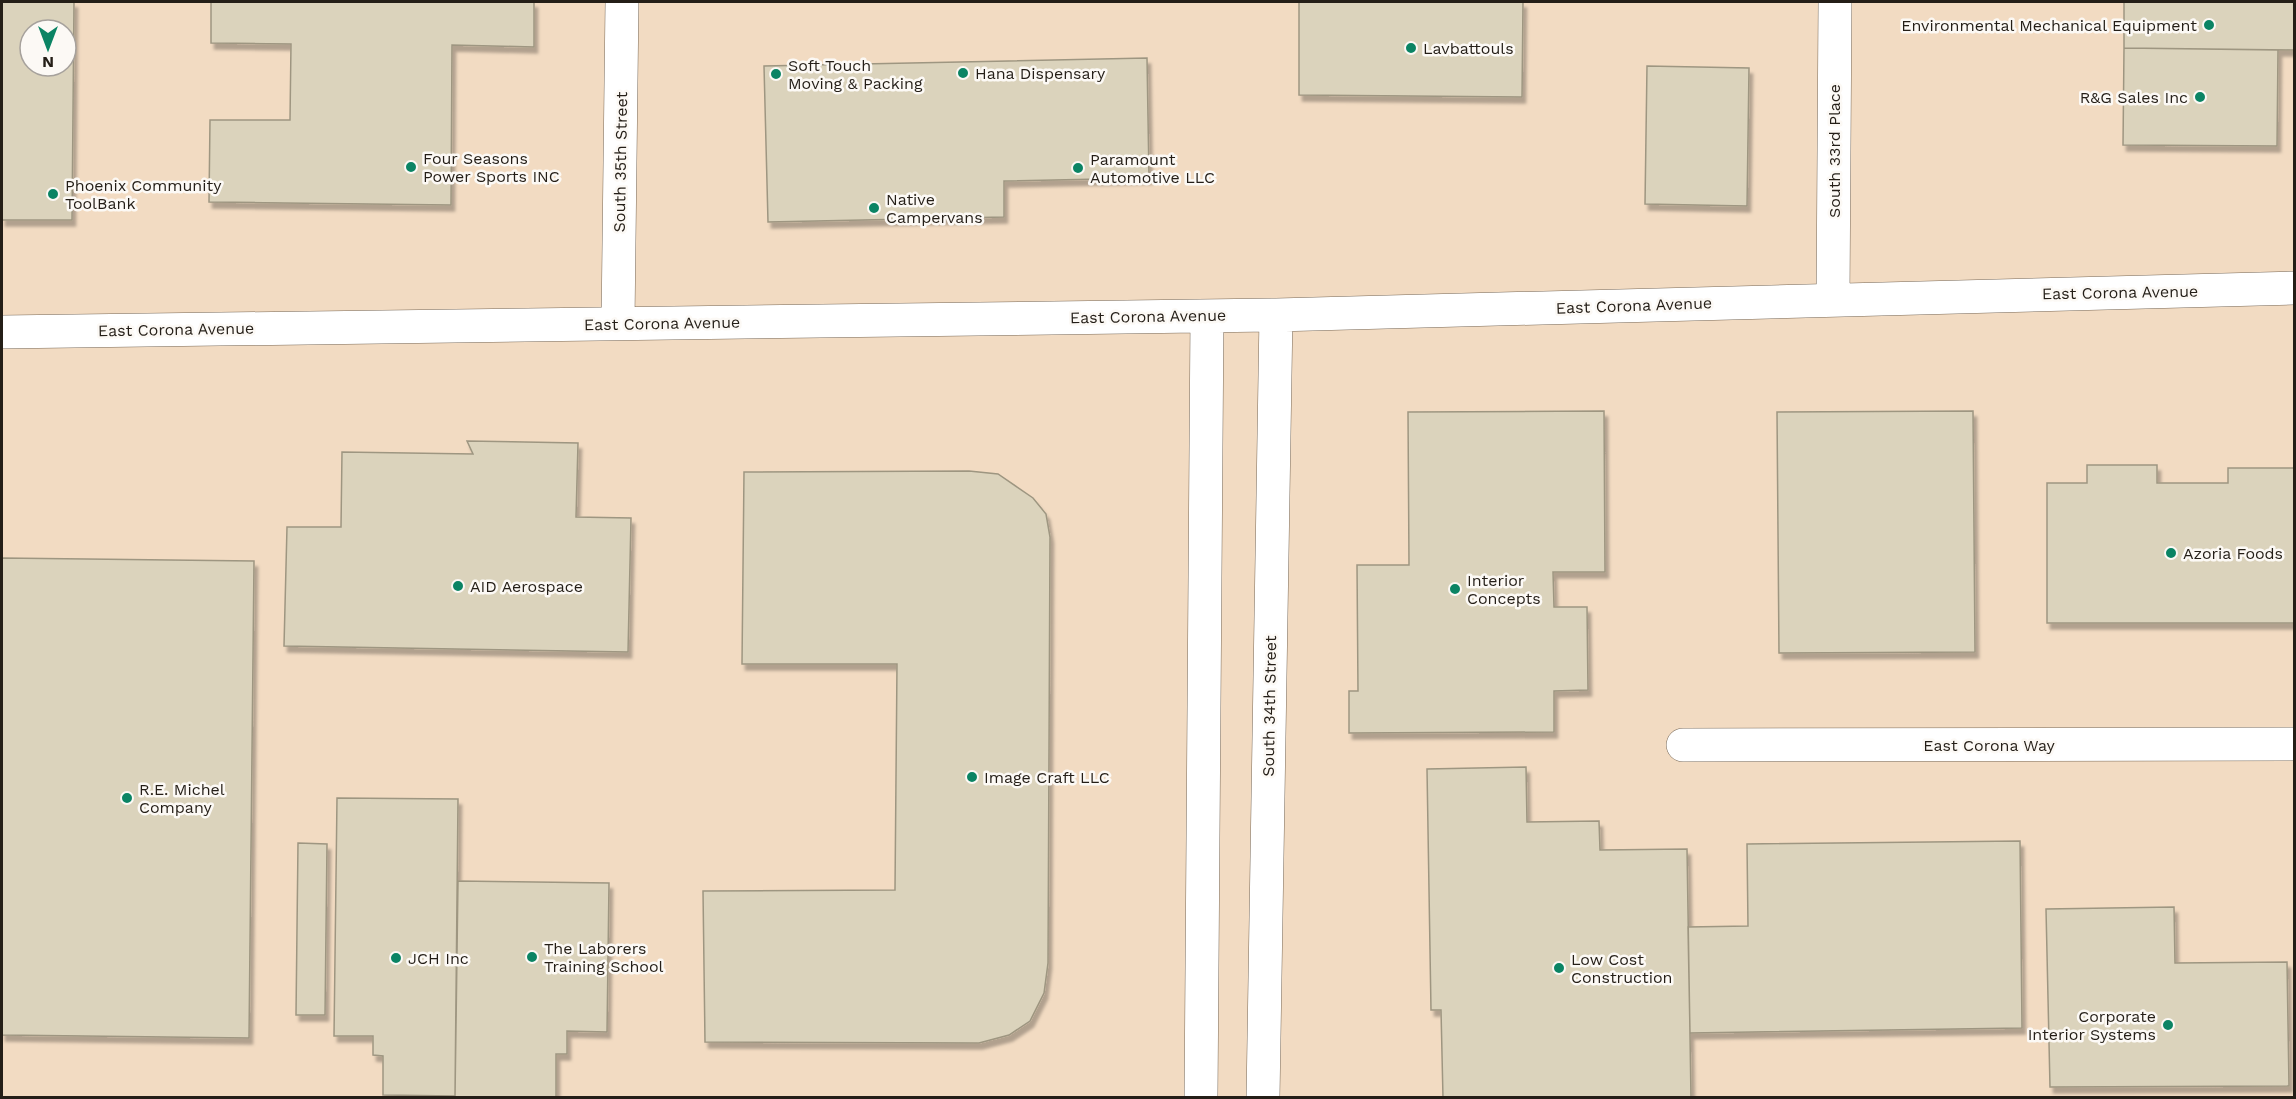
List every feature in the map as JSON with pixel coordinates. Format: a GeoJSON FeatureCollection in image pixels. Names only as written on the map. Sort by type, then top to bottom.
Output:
{"type":"FeatureCollection","features":[{"type":"Feature","properties":{"kind":"street","name":"South 35th Street"},"geometry":{"type":"LineString","coordinates":[[618,323],[622,2]]}},
{"type":"Feature","properties":{"kind":"street","name":"South 33rd Place"},"geometry":{"type":"LineString","coordinates":[[1833,300],[1835,2]]}},
{"type":"Feature","properties":{"kind":"street","name":"East Corona Avenue"},"geometry":{"type":"LineString","coordinates":[[2,332],[1276,315],[2295,288]]}},
{"type":"Feature","properties":{"kind":"street","name":"South 34th Street"},"geometry":{"type":"LineString","coordinates":[[1263,1098],[1276,315]]}},
{"type":"Feature","properties":{"kind":"street"},"geometry":{"type":"LineString","coordinates":[[1201,1098],[1207,316]]}},
{"type":"Feature","properties":{"kind":"street","name":"East Corona Way"},"geometry":{"type":"LineString","coordinates":[[1683,745],[2295,744]]}},
{"type":"Feature","properties":{"kind":"shaded area"},"geometry":{"type":"Polygon","coordinates":[[[2,2],[2294,2],[2294,1097],[2,1097],[2,2]]]}},
{"type":"Feature","properties":{"kind":"building"},"geometry":{"type":"Polygon","coordinates":[[[2,2],[74,2],[74,18],[18,18],[18,78],[73,78],[72,220],[2,220],[2,2]]]}},
{"type":"Feature","properties":{"kind":"building"},"geometry":{"type":"Polygon","coordinates":[[[211,2],[534,2],[534,47],[452,45],[451,205],[209,202],[210,120],[290,120],[291,44],[211,43],[211,2]]]}},
{"type":"Feature","properties":{"kind":"building","name":"Lavbattouls"},"geometry":{"type":"Polygon","coordinates":[[[1299,2],[1523,2],[1522,97],[1299,95],[1299,2]]]}},
{"type":"Feature","properties":{"kind":"building","name":"Environmental Mechanical Equipment"},"geometry":{"type":"Polygon","coordinates":[[[2124,2],[2294,2],[2294,50],[2124,48],[2124,2]]]}},
{"type":"Feature","properties":{"kind":"building","name":"R&G Sales Inc"},"geometry":{"type":"Polygon","coordinates":[[[2124,48],[2278,50],[2277,146],[2123,145],[2124,48]]]}},
{"type":"Feature","properties":{"kind":"building"},"geometry":{"type":"Polygon","coordinates":[[[1147,58],[1149,178],[1004,181],[1004,217],[768,222],[764,66],[1147,58]]]}},
{"type":"Feature","properties":{"kind":"building"},"geometry":{"type":"Polygon","coordinates":[[[1647,66],[1749,68],[1747,206],[1645,204],[1647,66]]]}},
{"type":"Feature","properties":{"kind":"building","name":"Interior Concepts"},"geometry":{"type":"Polygon","coordinates":[[[1604,411],[1605,572],[1553,572],[1554,607],[1587,607],[1588,690],[1554,691],[1554,732],[1349,733],[1349,691],[1358,691],[1357,565],[1409,565],[1408,412],[1604,411]]]}},
{"type":"Feature","properties":{"kind":"building"},"geometry":{"type":"Polygon","coordinates":[[[1973,411],[1975,652],[1779,653],[1777,412],[1973,411]]]}},
{"type":"Feature","properties":{"kind":"building","name":"AID Aerospace"},"geometry":{"type":"Polygon","coordinates":[[[467,441],[578,443],[576,517],[631,518],[628,652],[284,646],[287,527],[341,527],[342,452],[473,454],[467,441]]]}},
{"type":"Feature","properties":{"kind":"building","name":"Azoria Foods"},"geometry":{"type":"Polygon","coordinates":[[[2087,465],[2157,465],[2157,483],[2228,483],[2228,468],[2294,468],[2294,623],[2047,623],[2047,483],[2087,483],[2087,465]]]}},
{"type":"Feature","properties":{"kind":"building","name":"Image Craft LLC"},"geometry":{"type":"Polygon","coordinates":[[[969,471],[998,474],[1033,498],[1046,514],[1050,537],[1048,963],[1044,993],[1030,1021],[1009,1035],[979,1043],[705,1042],[703,891],[895,890],[897,664],[742,664],[744,472],[969,471]]]}},
{"type":"Feature","properties":{"kind":"building","name":"R.E. Michel Company"},"geometry":{"type":"Polygon","coordinates":[[[2,558],[254,561],[249,1038],[2,1035],[2,558]]]}},
{"type":"Feature","properties":{"kind":"building","name":"Low Cost Construction"},"geometry":{"type":"Polygon","coordinates":[[[1526,767],[1527,822],[1599,821],[1600,850],[1687,849],[1691,1098],[1443,1098],[1441,1010],[1431,1010],[1427,769],[1526,767]]]}},
{"type":"Feature","properties":{"kind":"building","name":"JCH Inc"},"geometry":{"type":"Polygon","coordinates":[[[337,798],[458,799],[455,1096],[383,1095],[383,1056],[373,1055],[373,1036],[334,1036],[337,798]]]}},
{"type":"Feature","properties":{"kind":"building"},"geometry":{"type":"Polygon","coordinates":[[[2020,841],[2022,1028],[1690,1033],[1688,927],[1748,926],[1747,844],[2020,841]]]}},
{"type":"Feature","properties":{"kind":"building"},"geometry":{"type":"Polygon","coordinates":[[[298,843],[327,844],[325,1015],[296,1015],[298,843]]]}},
{"type":"Feature","properties":{"kind":"building","name":"The Laborers Training School"},"geometry":{"type":"Polygon","coordinates":[[[458,881],[609,883],[607,1032],[567,1031],[567,1054],[556,1054],[556,1098],[455,1098],[458,881]]]}},
{"type":"Feature","properties":{"kind":"building","name":"Corporate Interior Systems"},"geometry":{"type":"Polygon","coordinates":[[[2174,907],[2175,963],[2287,962],[2289,1086],[2050,1087],[2046,909],[2174,907]]]}},
{"type":"Feature","properties":{"kind":"place","name":"Environmental Mechanical Equipment"},"geometry":{"type":"Point","coordinates":[2209,25]}},
{"type":"Feature","properties":{"kind":"place","name":"Lavbattouls"},"geometry":{"type":"Point","coordinates":[1411,48]}},
{"type":"Feature","properties":{"kind":"place","name":"Hana Dispensary"},"geometry":{"type":"Point","coordinates":[963,73]}},
{"type":"Feature","properties":{"kind":"place","name":"Soft Touch Moving & Packing"},"geometry":{"type":"Point","coordinates":[776,74]}},
{"type":"Feature","properties":{"kind":"place","name":"R&G Sales Inc"},"geometry":{"type":"Point","coordinates":[2200,97]}},
{"type":"Feature","properties":{"kind":"place","name":"Four Seasons Power Sports INC"},"geometry":{"type":"Point","coordinates":[411,167]}},
{"type":"Feature","properties":{"kind":"place","name":"Paramount Automotive LLC"},"geometry":{"type":"Point","coordinates":[1078,168]}},
{"type":"Feature","properties":{"kind":"place","name":"Phoenix Community ToolBank"},"geometry":{"type":"Point","coordinates":[53,194]}},
{"type":"Feature","properties":{"kind":"place","name":"Native Campervans"},"geometry":{"type":"Point","coordinates":[874,208]}},
{"type":"Feature","properties":{"kind":"place","name":"Azoria Foods"},"geometry":{"type":"Point","coordinates":[2171,553]}},
{"type":"Feature","properties":{"kind":"place","name":"AID Aerospace"},"geometry":{"type":"Point","coordinates":[458,586]}},
{"type":"Feature","properties":{"kind":"place","name":"Interior Concepts"},"geometry":{"type":"Point","coordinates":[1455,589]}},
{"type":"Feature","properties":{"kind":"place","name":"Image Craft LLC"},"geometry":{"type":"Point","coordinates":[972,777]}},
{"type":"Feature","properties":{"kind":"place","name":"R.E. Michel Company"},"geometry":{"type":"Point","coordinates":[127,798]}},
{"type":"Feature","properties":{"kind":"place","name":"The Laborers Training School"},"geometry":{"type":"Point","coordinates":[532,957]}},
{"type":"Feature","properties":{"kind":"place","name":"JCH Inc"},"geometry":{"type":"Point","coordinates":[396,958]}},
{"type":"Feature","properties":{"kind":"place","name":"Low Cost Construction"},"geometry":{"type":"Point","coordinates":[1559,968]}},
{"type":"Feature","properties":{"kind":"place","name":"Corporate Interior Systems"},"geometry":{"type":"Point","coordinates":[2168,1025]}}]}
